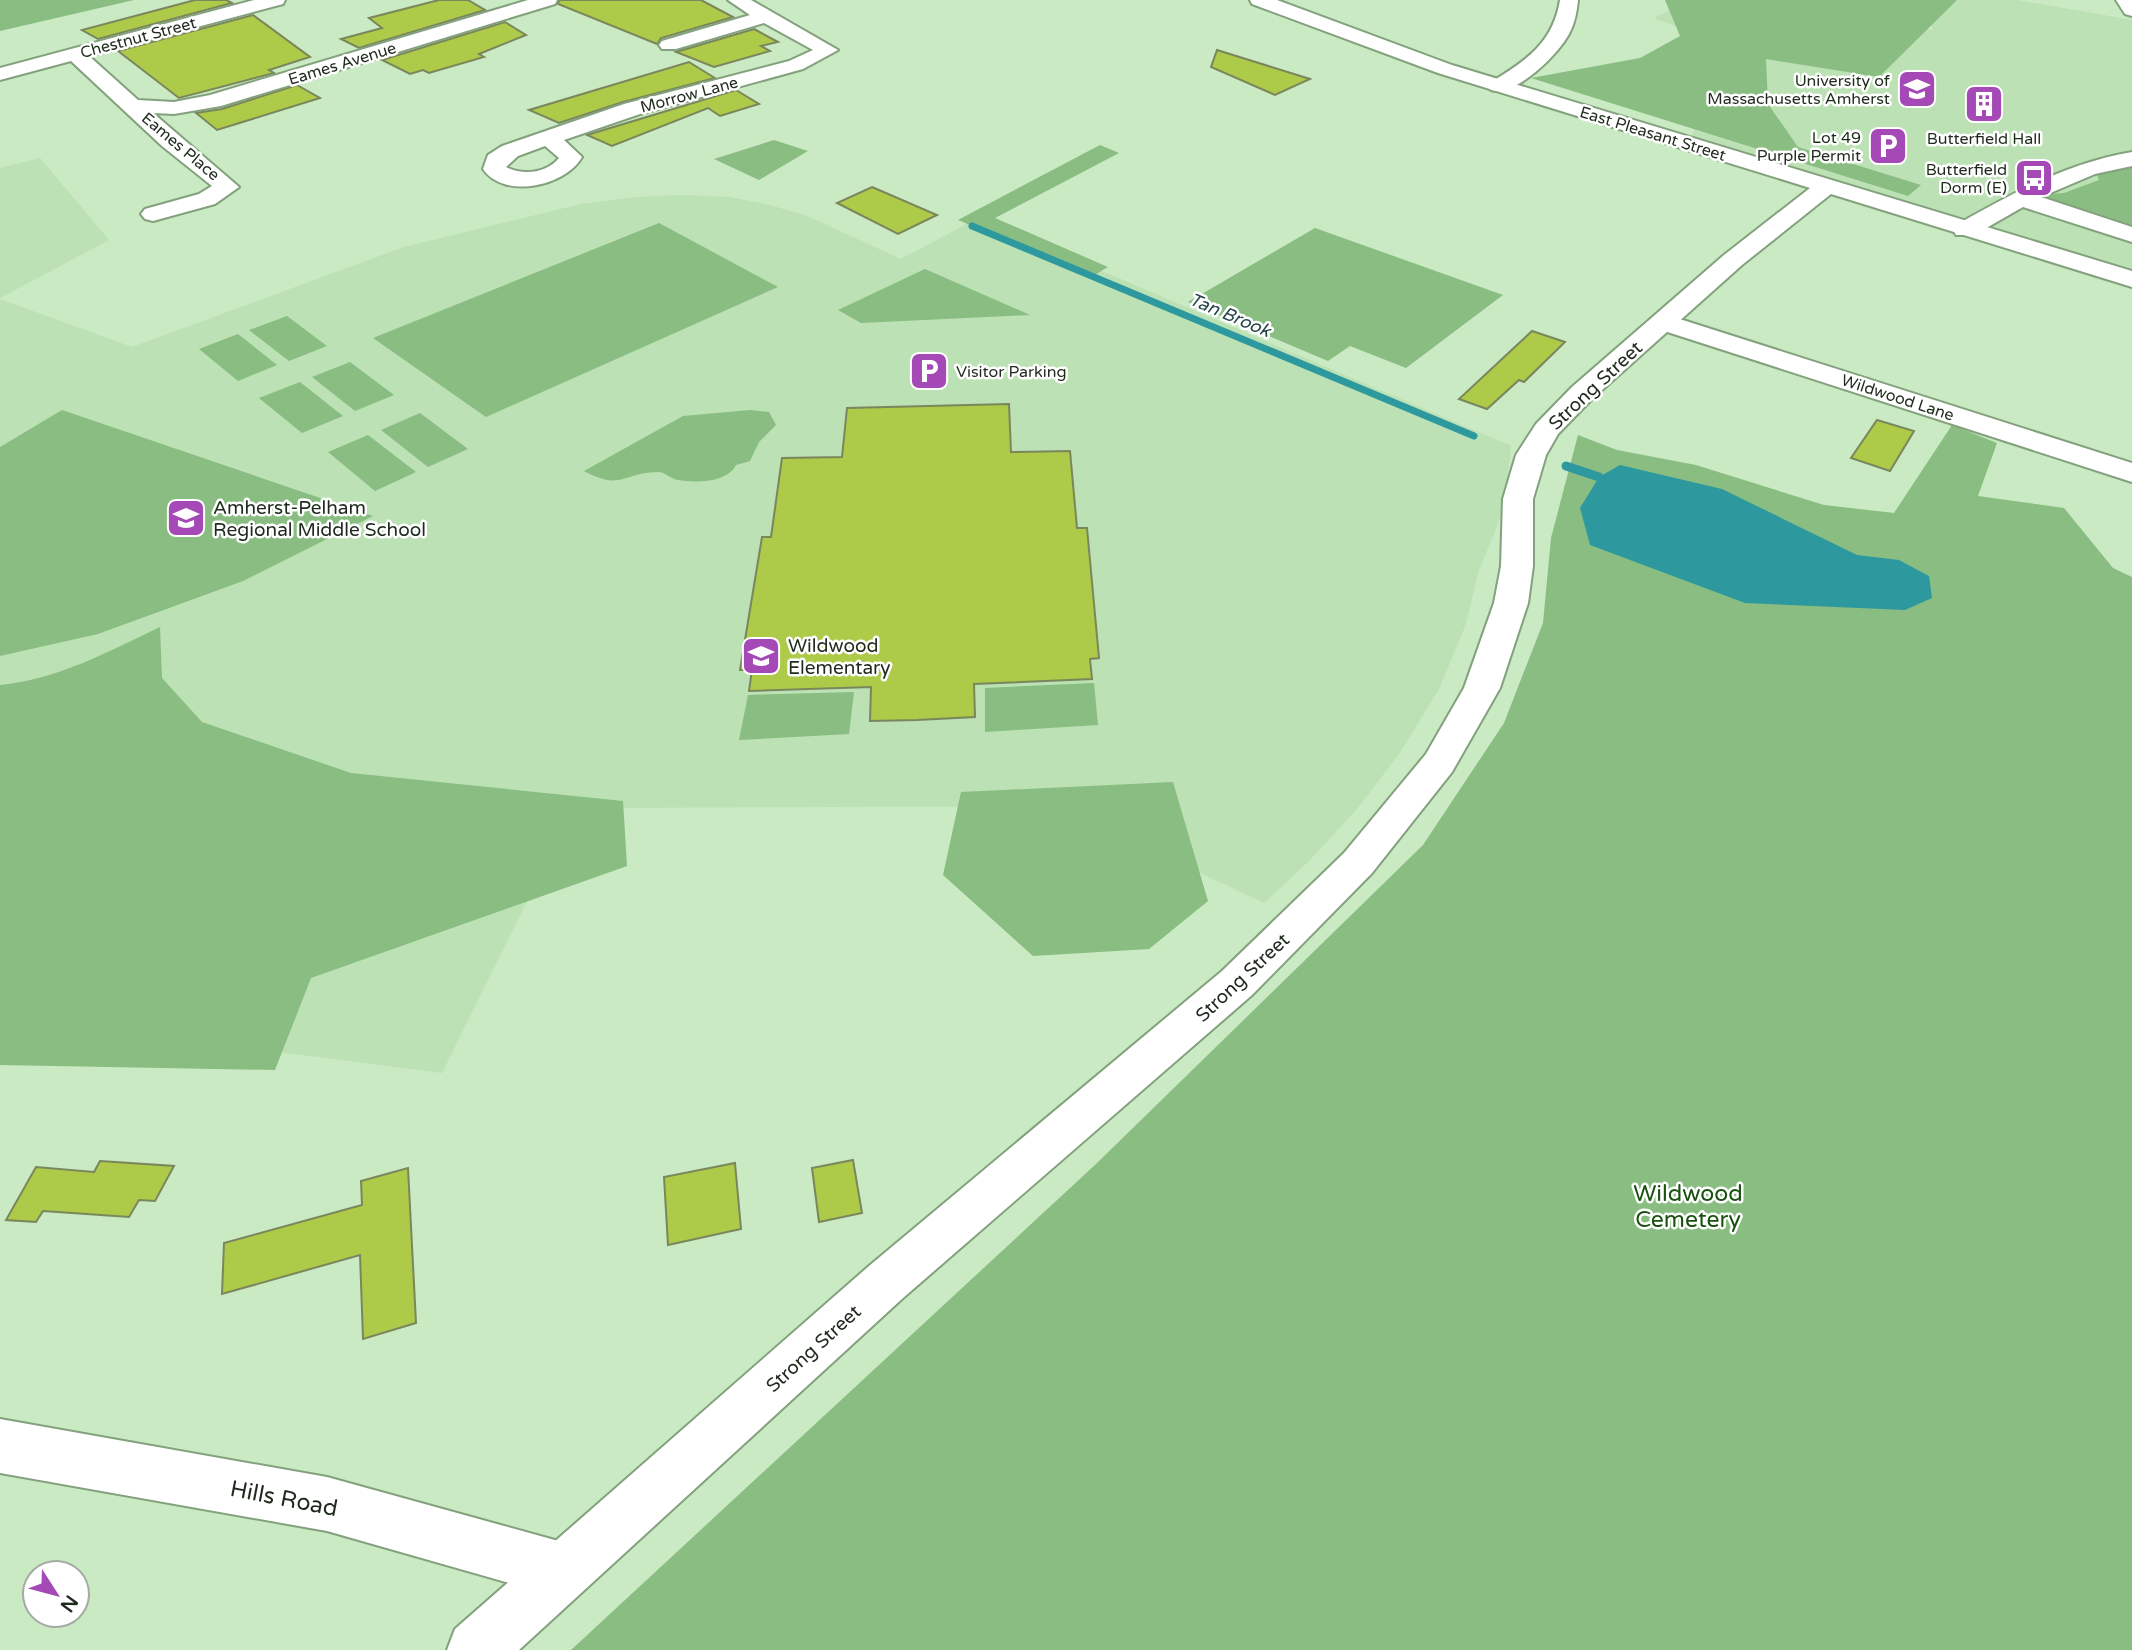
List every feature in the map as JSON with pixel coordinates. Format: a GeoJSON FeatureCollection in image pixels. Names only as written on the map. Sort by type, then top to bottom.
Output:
{"type":"FeatureCollection","features":[{"type":"Feature","properties":{"kind":"street","name":"Chestnut Street"},"geometry":{"type":"LineString","coordinates":[[0,74],[276,0]]}},
{"type":"Feature","properties":{"kind":"street","name":"Eames Avenue"},"geometry":{"type":"LineString","coordinates":[[133,106],[174,108],[213,101],[548,0]]}},
{"type":"Feature","properties":{"kind":"street"},"geometry":{"type":"LineString","coordinates":[[737,0],[766,16]]}},
{"type":"Feature","properties":{"kind":"street","name":"East Pleasant Street"},"geometry":{"type":"LineString","coordinates":[[1259,0],[1357,39],[1498,86],[2132,279]]}},
{"type":"Feature","properties":{"kind":"street"},"geometry":{"type":"LineString","coordinates":[[1498,86],[1531,65],[1556,43],[1565,29],[1569,0]]}},
{"type":"Feature","properties":{"kind":"street"},"geometry":{"type":"LineString","coordinates":[[2126,0],[2132,10]]}},
{"type":"Feature","properties":{"kind":"street"},"geometry":{"type":"LineString","coordinates":[[669,44],[766,16]]}},
{"type":"Feature","properties":{"kind":"street","name":"Morrow Lane"},"geometry":{"type":"LineString","coordinates":[[549,138],[644,106],[796,65],[828,50],[766,16]]}},
{"type":"Feature","properties":{"kind":"street","name":"Eames Place"},"geometry":{"type":"LineString","coordinates":[[75,54],[170,141],[227,187],[207,199],[153,214]]}},
{"type":"Feature","properties":{"kind":"street"},"geometry":{"type":"LineString","coordinates":[[1965,230],[2021,198],[2080,170],[2132,159]]}},
{"type":"Feature","properties":{"kind":"street","name":"Strong Street"},"geometry":{"type":"LineString","coordinates":[[476,1650],[562,1570],[936,1238],[1237,983],[1322,901],[1391,826],[1456,736],[1491,666],[1511,603],[1517,566],[1518,499],[1536,447],[1567,405],[1733,260],[1826,187]]}},
{"type":"Feature","properties":{"kind":"street"},"geometry":{"type":"LineString","coordinates":[[2021,198],[2132,235]]}},
{"type":"Feature","properties":{"kind":"street","name":"Wildwood Lane"},"geometry":{"type":"LineString","coordinates":[[1664,321],[2132,473]]}},
{"type":"Feature","properties":{"kind":"street","name":"Hills Road"},"geometry":{"type":"LineString","coordinates":[[0,1446],[327,1504],[562,1570]]}},
{"type":"Feature","properties":{"kind":"shaded area","name":"University of Massachusetts Amherst"},"geometry":{"type":"Polygon","coordinates":[[[1691,0],[1792,0],[1933,30],[1922,0],[2017,0],[2132,20],[2132,271],[1692,138],[1713,40],[1654,18],[1691,0]]]}},
{"type":"Feature","properties":{"kind":"shaded area"},"geometry":{"type":"Polygon","coordinates":[[[40,158],[109,240],[0,298],[0,168],[40,158]]]}},
{"type":"Feature","properties":{"kind":"shaded area","name":"Wildwood Elementary"},"geometry":{"type":"Polygon","coordinates":[[[636,197],[729,197],[770,205],[807,216],[901,259],[978,218],[1511,446],[1505,506],[1478,573],[1466,624],[1439,689],[1399,754],[1357,809],[1309,861],[1264,903],[1059,806],[573,808],[442,1073],[0,1016],[0,299],[132,347],[404,247],[581,204],[636,197]]]}},
{"type":"Feature","properties":{"kind":"green space"},"geometry":{"type":"Polygon","coordinates":[[[0,0],[134,0],[0,31],[0,0]]]}},
{"type":"Feature","properties":{"kind":"green space"},"geometry":{"type":"Polygon","coordinates":[[[1665,0],[1957,0],[1879,77],[1766,59],[1768,104],[1798,147],[1921,185],[1908,196],[1531,78],[1640,58],[1680,36],[1665,0]]]}},
{"type":"Feature","properties":{"kind":"green space"},"geometry":{"type":"Polygon","coordinates":[[[774,140],[808,151],[759,180],[714,159],[774,140]]]}},
{"type":"Feature","properties":{"kind":"green space"},"geometry":{"type":"Polygon","coordinates":[[[1100,145],[1119,153],[995,218],[1108,267],[1093,276],[958,220],[1100,145]]]}},
{"type":"Feature","properties":{"kind":"green space"},"geometry":{"type":"Polygon","coordinates":[[[2132,165],[2132,231],[2045,198],[2047,194],[2064,193],[2099,180],[2097,175],[2132,165]]]}},
{"type":"Feature","properties":{"kind":"green space"},"geometry":{"type":"Polygon","coordinates":[[[659,223],[778,287],[486,417],[373,338],[659,223]]]}},
{"type":"Feature","properties":{"kind":"green space"},"geometry":{"type":"Polygon","coordinates":[[[1315,228],[1503,295],[1406,368],[1350,346],[1328,361],[1188,302],[1315,228]]]}},
{"type":"Feature","properties":{"kind":"green space"},"geometry":{"type":"Polygon","coordinates":[[[925,269],[1030,315],[861,323],[838,310],[925,269]]]}},
{"type":"Feature","properties":{"kind":"green space"},"geometry":{"type":"Polygon","coordinates":[[[287,316],[327,346],[289,361],[249,330],[287,316]]]}},
{"type":"Feature","properties":{"kind":"green space"},"geometry":{"type":"Polygon","coordinates":[[[238,334],[277,365],[238,381],[199,349],[238,334]]]}},
{"type":"Feature","properties":{"kind":"green space"},"geometry":{"type":"Polygon","coordinates":[[[350,362],[394,395],[355,411],[312,377],[350,362]]]}},
{"type":"Feature","properties":{"kind":"green space"},"geometry":{"type":"Polygon","coordinates":[[[300,382],[343,416],[302,433],[259,398],[300,382]]]}},
{"type":"Feature","properties":{"kind":"green space"},"geometry":{"type":"Polygon","coordinates":[[[62,410],[373,516],[243,581],[98,634],[0,656],[0,447],[62,410]]]}},
{"type":"Feature","properties":{"kind":"green space"},"geometry":{"type":"Polygon","coordinates":[[[750,410],[769,412],[776,425],[759,442],[750,461],[736,465],[732,471],[718,478],[685,481],[658,472],[606,480],[584,471],[683,416],[750,410]]]}},
{"type":"Feature","properties":{"kind":"green space"},"geometry":{"type":"Polygon","coordinates":[[[420,413],[468,449],[428,467],[381,430],[420,413]]]}},
{"type":"Feature","properties":{"kind":"green space","name":"Wildwood Cemetery"},"geometry":{"type":"Polygon","coordinates":[[[1952,425],[1997,443],[1978,496],[2064,508],[2113,568],[2132,577],[2132,1650],[571,1650],[1096,1164],[1423,845],[1504,723],[1543,623],[1551,538],[1578,435],[1617,450],[1696,465],[1824,505],[1894,513],[1952,425]]]}},
{"type":"Feature","properties":{"kind":"green space"},"geometry":{"type":"Polygon","coordinates":[[[368,435],[416,472],[375,491],[328,452],[368,435]]]}},
{"type":"Feature","properties":{"kind":"green space"},"geometry":{"type":"Polygon","coordinates":[[[160,627],[162,678],[202,722],[351,773],[623,801],[627,866],[311,978],[275,1070],[0,1065],[0,685],[62,671],[160,627]]]}},
{"type":"Feature","properties":{"kind":"green space"},"geometry":{"type":"Polygon","coordinates":[[[1094,683],[1098,725],[985,732],[985,688],[1094,683]]]}},
{"type":"Feature","properties":{"kind":"green space"},"geometry":{"type":"Polygon","coordinates":[[[854,692],[849,734],[739,740],[748,695],[854,692]]]}},
{"type":"Feature","properties":{"kind":"green space"},"geometry":{"type":"Polygon","coordinates":[[[1173,782],[1208,901],[1149,949],[1033,956],[943,875],[961,792],[1173,782]]]}},
{"type":"Feature","properties":{"kind":"water"},"geometry":{"type":"Polygon","coordinates":[[[1620,465],[1722,489],[1857,555],[1899,560],[1929,576],[1932,598],[1905,610],[1745,603],[1590,545],[1580,508],[1599,477],[1620,465]]]}},
{"type":"Feature","properties":{"kind":"building"},"geometry":{"type":"Polygon","coordinates":[[[195,0],[226,0],[232,3],[98,39],[82,30],[195,0]]]}},
{"type":"Feature","properties":{"kind":"building"},"geometry":{"type":"Polygon","coordinates":[[[439,0],[468,0],[485,10],[359,48],[341,39],[382,28],[369,18],[439,0]]]}},
{"type":"Feature","properties":{"kind":"building"},"geometry":{"type":"Polygon","coordinates":[[[559,0],[701,0],[733,17],[661,38],[657,44],[558,4],[559,0]]]}},
{"type":"Feature","properties":{"kind":"building"},"geometry":{"type":"Polygon","coordinates":[[[253,15],[310,57],[269,70],[274,73],[179,98],[118,51],[253,15]]]}},
{"type":"Feature","properties":{"kind":"building"},"geometry":{"type":"Polygon","coordinates":[[[505,22],[526,35],[479,54],[484,57],[429,73],[423,70],[410,74],[382,60],[505,22]]]}},
{"type":"Feature","properties":{"kind":"building"},"geometry":{"type":"Polygon","coordinates":[[[754,29],[778,42],[761,46],[770,51],[714,67],[676,52],[754,29]]]}},
{"type":"Feature","properties":{"kind":"building"},"geometry":{"type":"Polygon","coordinates":[[[1217,50],[1310,79],[1275,95],[1211,67],[1217,50]]]}},
{"type":"Feature","properties":{"kind":"building"},"geometry":{"type":"Polygon","coordinates":[[[689,62],[715,78],[623,102],[559,123],[529,110],[689,62]]]}},
{"type":"Feature","properties":{"kind":"building"},"geometry":{"type":"Polygon","coordinates":[[[297,85],[320,98],[217,130],[196,113],[222,109],[297,85]]]}},
{"type":"Feature","properties":{"kind":"building"},"geometry":{"type":"Polygon","coordinates":[[[736,90],[759,104],[720,116],[708,108],[612,146],[587,135],[736,90]]]}},
{"type":"Feature","properties":{"kind":"building"},"geometry":{"type":"Polygon","coordinates":[[[872,187],[937,215],[898,234],[837,203],[872,187]]]}},
{"type":"Feature","properties":{"kind":"building"},"geometry":{"type":"Polygon","coordinates":[[[1532,331],[1565,342],[1524,382],[1519,380],[1487,409],[1459,399],[1532,331]]]}},
{"type":"Feature","properties":{"kind":"building"},"geometry":{"type":"Polygon","coordinates":[[[1009,404],[1011,452],[1070,451],[1077,528],[1087,528],[1099,658],[1090,659],[1092,679],[974,684],[975,717],[917,720],[870,721],[871,687],[749,691],[752,670],[740,670],[762,537],[771,537],[782,458],[842,457],[847,408],[1009,404]]]}},
{"type":"Feature","properties":{"kind":"building"},"geometry":{"type":"Polygon","coordinates":[[[1877,420],[1914,431],[1890,471],[1851,458],[1877,420]]]}},
{"type":"Feature","properties":{"kind":"building"},"geometry":{"type":"Polygon","coordinates":[[[853,1160],[862,1213],[819,1222],[812,1168],[853,1160]]]}},
{"type":"Feature","properties":{"kind":"building"},"geometry":{"type":"Polygon","coordinates":[[[100,1161],[174,1166],[155,1201],[139,1200],[129,1217],[43,1211],[36,1222],[6,1220],[36,1167],[94,1172],[100,1161]]]}},
{"type":"Feature","properties":{"kind":"building"},"geometry":{"type":"Polygon","coordinates":[[[735,1163],[741,1229],[668,1245],[664,1177],[735,1163]]]}},
{"type":"Feature","properties":{"kind":"building"},"geometry":{"type":"Polygon","coordinates":[[[408,1168],[416,1323],[363,1339],[360,1255],[222,1294],[224,1243],[362,1205],[361,1181],[408,1168]]]}},
{"type":"Feature","properties":{"kind":"waterway","name":"Tan Brook"},"geometry":{"type":"LineString","coordinates":[[972,226],[1474,436]]}},
{"type":"Feature","properties":{"kind":"waterway","name":"Tan Brook"},"geometry":{"type":"LineString","coordinates":[[1566,466],[1599,477]]}},
{"type":"Feature","properties":{"kind":"place","name":"University of Massachusetts Amherst"},"geometry":{"type":"Point","coordinates":[1917,89]}},
{"type":"Feature","properties":{"kind":"place","name":"Butterfield Hall"},"geometry":{"type":"Point","coordinates":[1984,104]}},
{"type":"Feature","properties":{"kind":"place","name":"Lot 49 Purple Permit"},"geometry":{"type":"Point","coordinates":[1888,146]}},
{"type":"Feature","properties":{"kind":"place","name":"Butterfield Dorm (E)"},"geometry":{"type":"Point","coordinates":[2034,178]}},
{"type":"Feature","properties":{"kind":"place","name":"Visitor Parking"},"geometry":{"type":"Point","coordinates":[929,371]}},
{"type":"Feature","properties":{"kind":"place","name":"Amherst-Pelham Regional Middle School"},"geometry":{"type":"Point","coordinates":[186,518]}},
{"type":"Feature","properties":{"kind":"place","name":"Wildwood Elementary"},"geometry":{"type":"Point","coordinates":[761,656]}}]}
